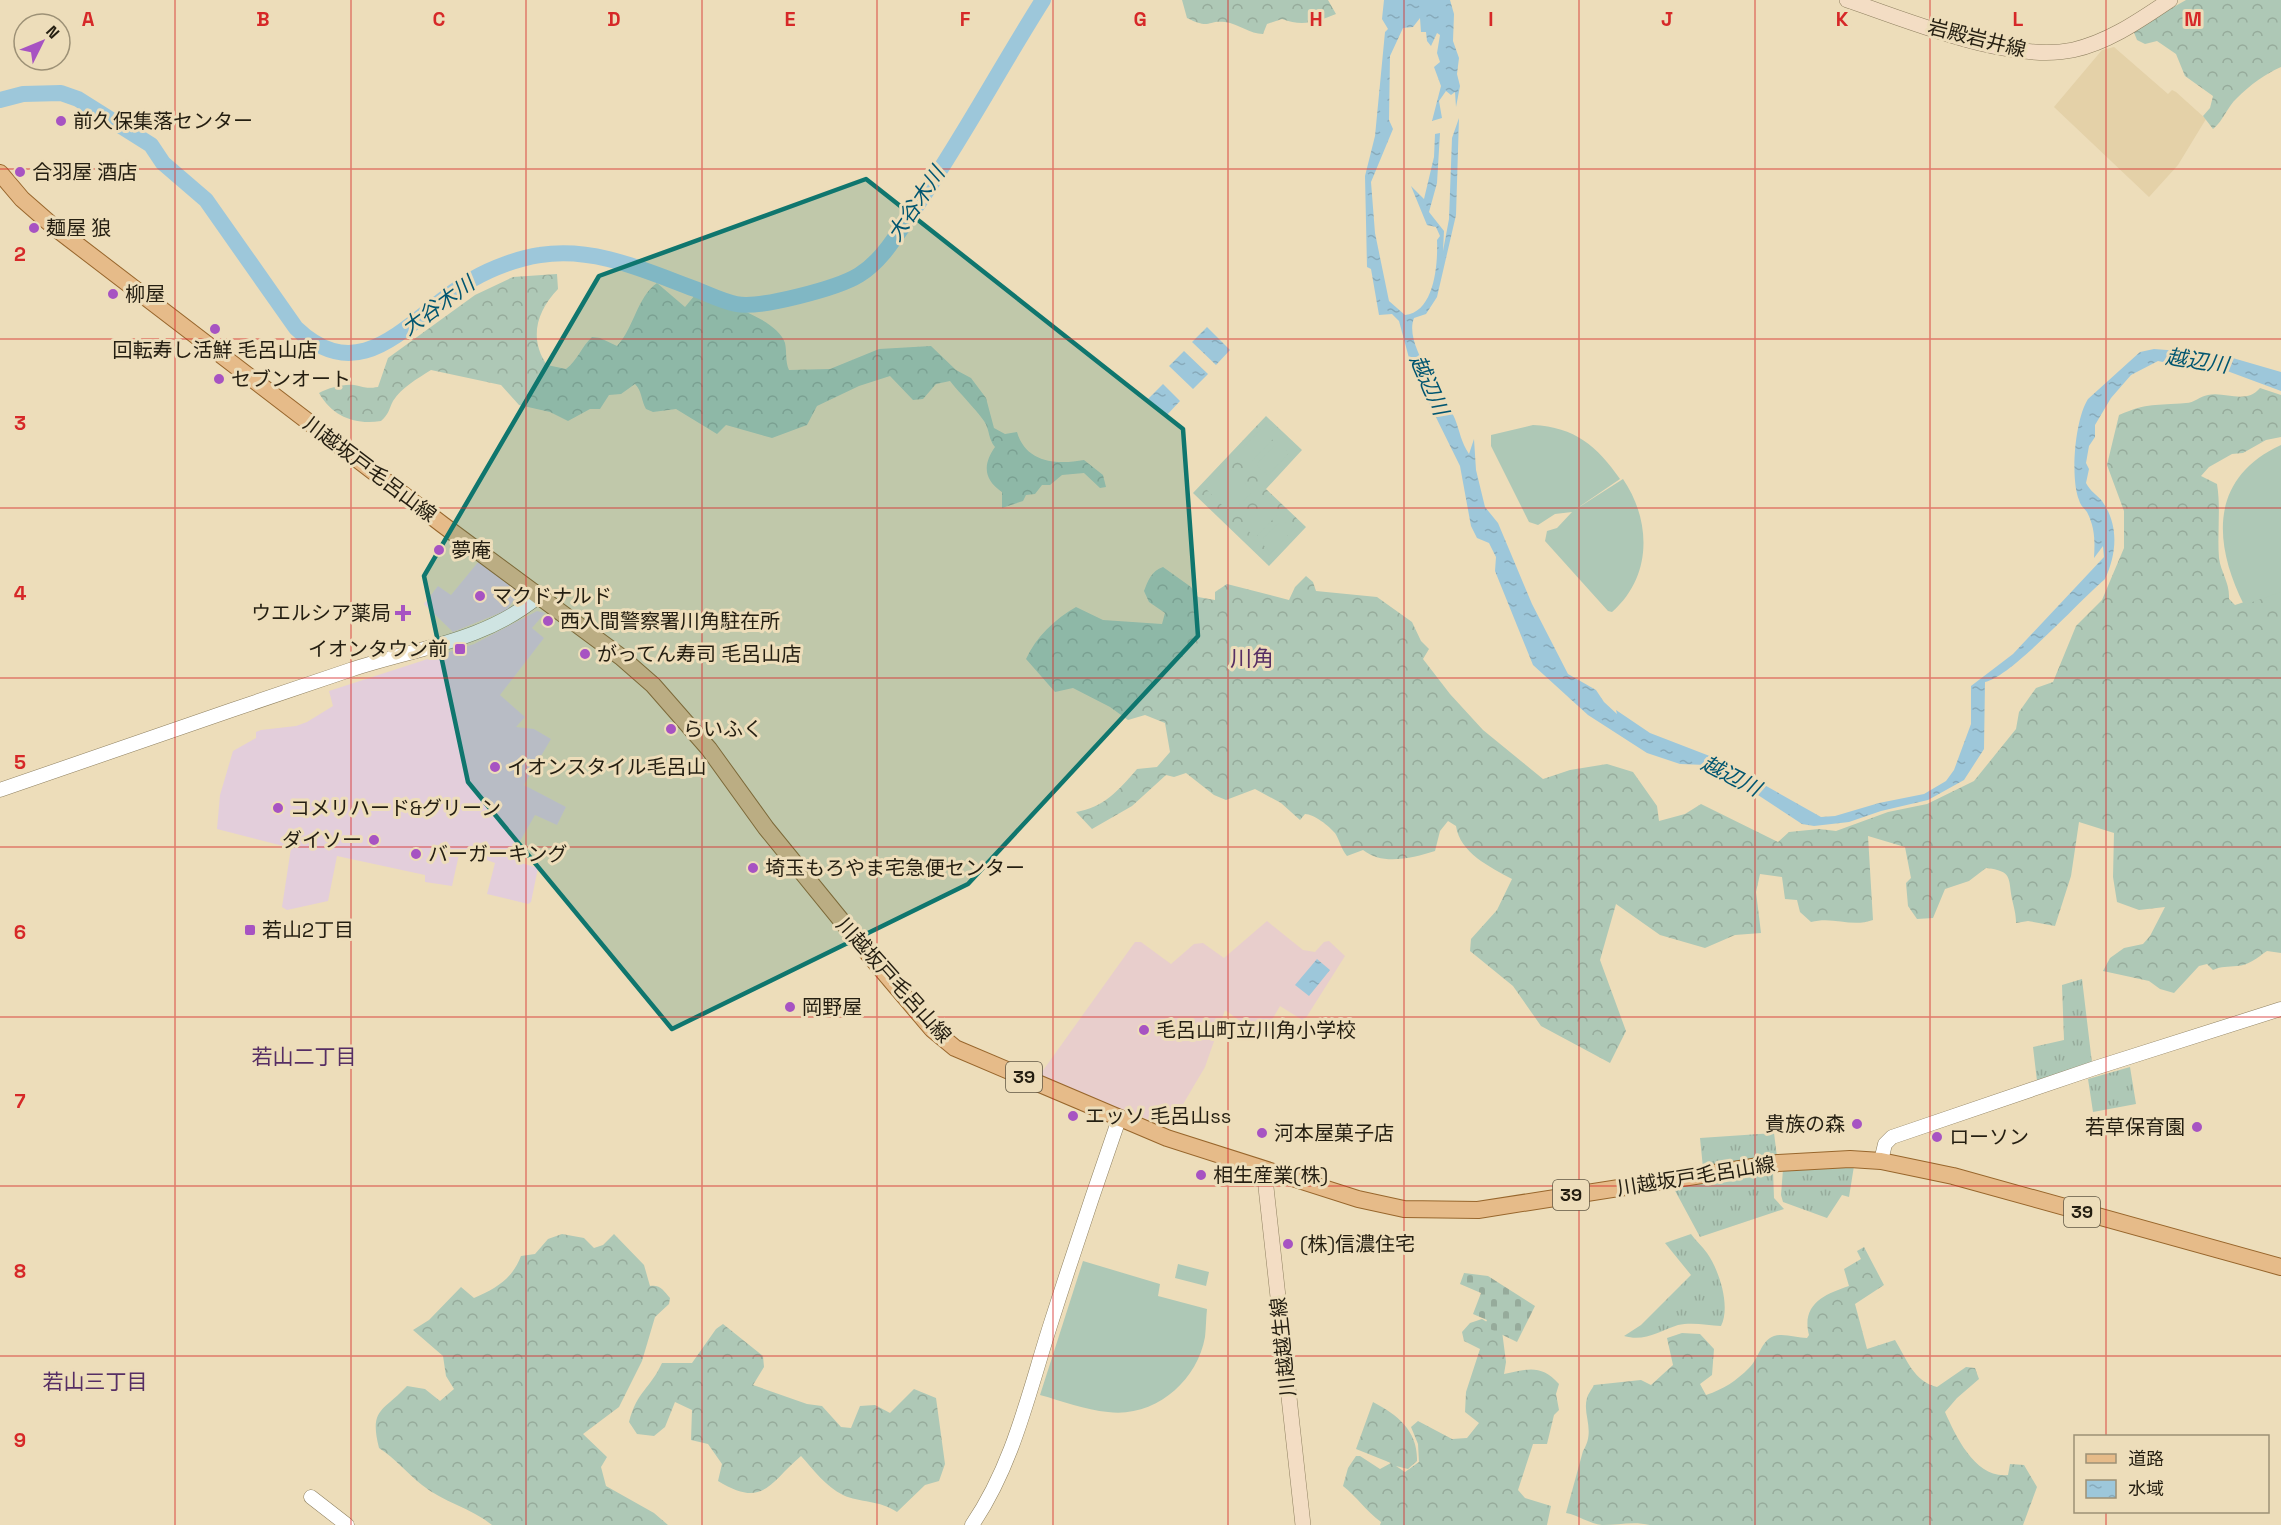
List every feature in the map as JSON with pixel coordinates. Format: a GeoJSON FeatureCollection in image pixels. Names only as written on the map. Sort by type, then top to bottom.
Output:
{"type":"FeatureCollection","features":[{"type":"Feature","properties":{"kind":"main road","name":"岩殿岩井線"},"geometry":{"type":"LineString","coordinates":[[1847,0],[1981,43],[2041,53],[2073,50],[2103,40],[2170,0]]}},
{"type":"Feature","properties":{"kind":"main road","name":"川越坂戸毛呂山線"},"geometry":{"type":"LineString","coordinates":[[0,173],[22,199],[54,227],[621,657],[670,703],[709,749],[784,851],[938,1035],[955,1048],[986,1063],[1119,1119],[1212,1153],[1374,1203],[1404,1209],[1452,1210],[1518,1204],[1778,1163],[1828,1158],[1881,1161],[1953,1176],[2281,1267]]}},
{"type":"Feature","properties":{"kind":"main road","name":"川越越生線"},"geometry":{"type":"LineString","coordinates":[[1264,1169],[1303,1525]]}},
{"type":"Feature","properties":{"kind":"street"},"geometry":{"type":"LineString","coordinates":[[0,790],[368,664],[465,638],[506,619],[539,596]]}},
{"type":"Feature","properties":{"kind":"street"},"geometry":{"type":"LineString","coordinates":[[1881,1161],[1886,1144],[1892,1137],[2281,1009]]}},
{"type":"Feature","properties":{"kind":"street"},"geometry":{"type":"LineString","coordinates":[[972,1525],[986,1504],[1011,1454],[1053,1316],[1119,1119]]}},
{"type":"Feature","properties":{"kind":"street"},"geometry":{"type":"LineString","coordinates":[[311,1497],[347,1525]]}},
{"type":"Feature","properties":{"kind":"highlighted area"},"geometry":{"type":"Polygon","coordinates":[[[866,179],[1183,429],[1198,636],[968,884],[672,1029],[468,782],[424,576],[599,276],[866,179]]]}},
{"type":"Feature","properties":{"kind":"shaded area"},"geometry":{"type":"Polygon","coordinates":[[[2114,47],[2168,94],[2172,90],[2176,92],[2206,119],[2178,165],[2149,197],[2054,107],[2102,50],[2114,47]]]}},
{"type":"Feature","properties":{"kind":"shaded area"},"geometry":{"type":"Polygon","coordinates":[[[479,561],[519,592],[507,610],[453,632],[424,604],[438,586],[451,595],[479,561]]]}},
{"type":"Feature","properties":{"kind":"shaded area"},"geometry":{"type":"Polygon","coordinates":[[[537,611],[545,613],[532,628],[544,638],[500,695],[525,717],[516,727],[534,729],[551,739],[524,785],[566,807],[557,825],[535,815],[519,843],[515,861],[538,868],[531,902],[528,904],[487,894],[495,863],[460,850],[452,886],[425,882],[425,875],[337,856],[328,901],[287,910],[282,907],[291,848],[217,829],[220,795],[233,751],[256,738],[256,732],[296,726],[333,706],[329,691],[474,644],[537,611]]]}},
{"type":"Feature","properties":{"kind":"shaded area","name":"毛呂山町立川角小学校"},"geometry":{"type":"Polygon","coordinates":[[[1267,921],[1303,950],[1315,952],[1324,942],[1329,941],[1345,956],[1304,1021],[1280,1006],[1262,1037],[1225,1010],[1205,1067],[1169,1128],[1039,1076],[1135,942],[1141,942],[1171,964],[1194,944],[1203,943],[1224,958],[1267,921]]]}},
{"type":"Feature","properties":{"kind":"green space"},"geometry":{"type":"Polygon","coordinates":[[[1182,0],[1328,0],[1336,14],[1309,23],[1296,23],[1282,19],[1267,24],[1263,34],[1258,34],[1225,22],[1205,24],[1195,22],[1187,18],[1182,0]]]}},
{"type":"Feature","properties":{"kind":"green space"},"geometry":{"type":"Polygon","coordinates":[[[2186,0],[2281,0],[2281,67],[2263,76],[2242,93],[2213,129],[2203,116],[2210,108],[2213,96],[2185,76],[2176,54],[2157,41],[2145,44],[2137,40],[2133,30],[2186,0]]]}},
{"type":"Feature","properties":{"kind":"green space"},"geometry":{"type":"Polygon","coordinates":[[[557,274],[558,289],[544,307],[538,326],[538,345],[547,365],[566,369],[592,337],[617,346],[628,331],[645,296],[657,283],[685,307],[695,295],[759,318],[780,334],[785,343],[789,370],[830,369],[879,349],[931,346],[956,370],[971,378],[986,398],[994,428],[1005,434],[1017,432],[1027,450],[1044,460],[1074,462],[1084,460],[1103,475],[1106,487],[1100,488],[1084,473],[1062,475],[1050,485],[1042,485],[1035,494],[1026,495],[1023,501],[1002,508],[1002,492],[988,477],[988,459],[995,447],[986,424],[950,381],[936,384],[923,399],[913,400],[890,376],[859,386],[817,406],[807,425],[772,438],[726,425],[717,434],[676,409],[653,412],[646,409],[635,384],[621,394],[609,395],[600,409],[590,409],[568,421],[550,412],[519,405],[501,385],[431,370],[401,392],[381,421],[362,422],[346,418],[331,408],[319,393],[345,385],[378,387],[388,358],[475,295],[513,277],[557,274]]]}},
{"type":"Feature","properties":{"kind":"green space"},"geometry":{"type":"Polygon","coordinates":[[[2260,388],[2281,395],[2281,437],[2266,440],[2243,453],[2232,454],[2209,467],[2201,476],[2217,484],[2219,558],[2229,599],[2235,605],[2281,590],[2281,953],[2267,951],[2241,966],[2213,970],[2207,964],[2199,966],[2174,993],[2160,989],[2149,981],[2103,971],[2110,958],[2124,948],[2143,944],[2150,936],[2165,907],[2139,910],[2117,902],[2113,877],[2114,833],[2079,822],[2071,876],[2055,926],[2028,921],[2016,923],[2008,877],[2001,871],[1986,868],[1969,881],[1945,889],[1933,918],[1917,919],[1908,906],[1906,883],[1911,878],[1905,847],[1868,836],[1873,920],[1857,923],[1827,920],[1811,922],[1800,912],[1797,900],[1785,899],[1782,877],[1760,874],[1756,892],[1761,933],[1735,935],[1705,948],[1660,935],[1616,904],[1600,960],[1626,1031],[1610,1063],[1541,1026],[1513,986],[1470,951],[1471,939],[1497,910],[1512,879],[1477,858],[1463,844],[1456,826],[1448,821],[1440,831],[1435,851],[1426,854],[1389,859],[1379,858],[1363,850],[1347,856],[1335,833],[1313,816],[1305,814],[1300,820],[1281,803],[1255,789],[1226,800],[1214,795],[1186,773],[1174,777],[1166,775],[1132,806],[1092,829],[1076,812],[1102,802],[1117,791],[1137,769],[1157,767],[1170,752],[1165,723],[1145,715],[1128,720],[1110,707],[1073,688],[1055,692],[1026,659],[1035,643],[1047,629],[1076,607],[1103,620],[1162,624],[1165,613],[1149,602],[1144,591],[1153,574],[1163,567],[1191,587],[1198,597],[1215,600],[1215,592],[1227,584],[1289,600],[1295,587],[1306,576],[1313,582],[1316,591],[1377,597],[1412,622],[1421,641],[1429,649],[1423,659],[1450,694],[1483,730],[1543,779],[1570,770],[1607,764],[1633,772],[1657,806],[1659,821],[1685,814],[1701,804],[1778,842],[1789,832],[1819,829],[1836,831],[1888,812],[1927,804],[1974,781],[2016,729],[2019,712],[2036,688],[2053,682],[2076,626],[2102,600],[2124,548],[2124,511],[2107,465],[2119,415],[2145,406],[2189,403],[2208,395],[2248,396],[2260,388]]]}},
{"type":"Feature","properties":{"kind":"green space"},"geometry":{"type":"Polygon","coordinates":[[[1266,416],[1302,450],[1266,489],[1306,527],[1269,566],[1193,493],[1266,416]]]}},
{"type":"Feature","properties":{"kind":"green space"},"geometry":{"type":"Polygon","coordinates":[[[1533,425],[1561,430],[1584,440],[1603,457],[1620,479],[1573,511],[1623,479],[1632,495],[1643,530],[1641,565],[1635,582],[1612,612],[1608,611],[1545,541],[1547,531],[1557,528],[1572,512],[1555,514],[1538,525],[1529,522],[1491,446],[1491,435],[1533,425]]]}},
{"type":"Feature","properties":{"kind":"green space"},"geometry":{"type":"Polygon","coordinates":[[[1263,427],[1274,438],[1252,461],[1241,450],[1263,427]]]}},
{"type":"Feature","properties":{"kind":"green space"},"geometry":{"type":"Polygon","coordinates":[[[1278,442],[1289,453],[1268,475],[1256,465],[1278,442]]]}},
{"type":"Feature","properties":{"kind":"green space"},"geometry":{"type":"Polygon","coordinates":[[[2281,445],[2281,592],[2244,605],[2227,558],[2223,536],[2224,514],[2229,494],[2240,475],[2257,459],[2281,445]]]}},
{"type":"Feature","properties":{"kind":"green space"},"geometry":{"type":"Polygon","coordinates":[[[1227,466],[1238,477],[1216,499],[1205,488],[1227,466]]]}},
{"type":"Feature","properties":{"kind":"green space"},"geometry":{"type":"Polygon","coordinates":[[[1242,481],[1253,491],[1231,514],[1220,503],[1242,481]]]}},
{"type":"Feature","properties":{"kind":"green space"},"geometry":{"type":"Polygon","coordinates":[[[1267,505],[1277,515],[1255,538],[1245,527],[1267,505]]]}},
{"type":"Feature","properties":{"kind":"green space"},"geometry":{"type":"Polygon","coordinates":[[[1282,519],[1293,530],[1271,552],[1260,542],[1282,519]]]}},
{"type":"Feature","properties":{"kind":"green space"},"geometry":{"type":"Polygon","coordinates":[[[2082,979],[2092,1063],[2037,1081],[2033,1047],[2064,1040],[2062,985],[2082,979]]]}},
{"type":"Feature","properties":{"kind":"green space"},"geometry":{"type":"Polygon","coordinates":[[[2130,1067],[2136,1104],[2093,1112],[2088,1079],[2130,1067]]]}},
{"type":"Feature","properties":{"kind":"green space"},"geometry":{"type":"Polygon","coordinates":[[[1774,1133],[1777,1157],[1703,1168],[1700,1138],[1774,1133]]]}},
{"type":"Feature","properties":{"kind":"green space"},"geometry":{"type":"Polygon","coordinates":[[[1854,1166],[1849,1197],[1842,1195],[1827,1218],[1783,1202],[1781,1195],[1783,1169],[1854,1166]]]}},
{"type":"Feature","properties":{"kind":"green space"},"geometry":{"type":"Polygon","coordinates":[[[1773,1170],[1774,1198],[1784,1209],[1700,1237],[1672,1185],[1773,1170]]]}},
{"type":"Feature","properties":{"kind":"green space"},"geometry":{"type":"Polygon","coordinates":[[[562,1234],[584,1238],[594,1248],[603,1245],[614,1234],[644,1265],[650,1286],[659,1287],[670,1298],[669,1304],[655,1317],[642,1361],[619,1407],[583,1434],[607,1457],[601,1467],[606,1486],[654,1513],[668,1525],[492,1525],[430,1491],[379,1448],[376,1435],[377,1418],[385,1406],[407,1386],[425,1389],[440,1401],[454,1389],[446,1376],[443,1356],[413,1330],[429,1320],[461,1287],[474,1298],[490,1290],[508,1277],[521,1256],[535,1254],[548,1239],[562,1234]]]}},
{"type":"Feature","properties":{"kind":"green space"},"geometry":{"type":"Polygon","coordinates":[[[1691,1234],[1707,1253],[1719,1278],[1725,1309],[1721,1326],[1683,1324],[1645,1337],[1624,1336],[1641,1325],[1691,1275],[1665,1243],[1691,1234]]]}},
{"type":"Feature","properties":{"kind":"green space"},"geometry":{"type":"Polygon","coordinates":[[[1864,1247],[1884,1285],[1855,1304],[1867,1349],[1895,1340],[1917,1375],[1937,1387],[1966,1367],[1975,1368],[1979,1379],[1945,1412],[1961,1444],[1986,1470],[2008,1475],[2010,1464],[2024,1465],[2037,1487],[2023,1525],[1650,1525],[1632,1523],[1602,1525],[1566,1513],[1587,1443],[1589,1429],[1586,1404],[1594,1385],[1641,1380],[1651,1385],[1673,1365],[1667,1338],[1682,1333],[1700,1334],[1714,1349],[1712,1375],[1700,1384],[1706,1395],[1724,1387],[1749,1368],[1770,1338],[1782,1335],[1807,1338],[1809,1335],[1808,1315],[1812,1308],[1824,1297],[1849,1286],[1844,1269],[1861,1259],[1857,1251],[1864,1247]]]}},
{"type":"Feature","properties":{"kind":"green space"},"geometry":{"type":"Polygon","coordinates":[[[1083,1261],[1160,1284],[1158,1296],[1207,1309],[1205,1337],[1193,1369],[1171,1394],[1157,1403],[1125,1412],[1108,1412],[1040,1395],[1083,1261]]]}},
{"type":"Feature","properties":{"kind":"green space"},"geometry":{"type":"Polygon","coordinates":[[[1178,1264],[1209,1272],[1206,1286],[1175,1278],[1178,1264]]]}},
{"type":"Feature","properties":{"kind":"green space"},"geometry":{"type":"Polygon","coordinates":[[[1464,1273],[1488,1276],[1535,1306],[1517,1342],[1484,1326],[1487,1320],[1473,1314],[1481,1293],[1460,1284],[1464,1273]]]}},
{"type":"Feature","properties":{"kind":"green space"},"geometry":{"type":"Polygon","coordinates":[[[1482,1319],[1502,1331],[1506,1362],[1504,1374],[1527,1370],[1540,1371],[1559,1384],[1556,1394],[1559,1410],[1554,1415],[1547,1444],[1533,1444],[1518,1490],[1525,1498],[1551,1506],[1547,1525],[1380,1525],[1381,1522],[1343,1486],[1348,1468],[1356,1456],[1360,1456],[1380,1469],[1391,1463],[1356,1449],[1373,1402],[1398,1418],[1414,1441],[1417,1461],[1408,1469],[1396,1466],[1405,1472],[1419,1462],[1418,1444],[1411,1427],[1418,1421],[1452,1439],[1467,1438],[1479,1423],[1465,1412],[1466,1392],[1480,1349],[1464,1341],[1462,1332],[1470,1323],[1482,1319]]]}},
{"type":"Feature","properties":{"kind":"green space"},"geometry":{"type":"Polygon","coordinates":[[[723,1324],[763,1356],[764,1367],[753,1385],[807,1404],[822,1406],[841,1427],[851,1428],[860,1406],[875,1405],[890,1413],[914,1389],[936,1398],[945,1464],[939,1481],[925,1485],[897,1512],[884,1505],[850,1498],[837,1492],[801,1456],[765,1489],[756,1493],[746,1493],[718,1481],[722,1464],[708,1444],[691,1440],[692,1410],[675,1402],[665,1427],[654,1436],[637,1434],[629,1422],[632,1412],[662,1363],[692,1363],[716,1329],[723,1324]]]}},
{"type":"Feature","properties":{"kind":"water","name":"越辺川"},"geometry":{"type":"Polygon","coordinates":[[[1384,0],[1450,0],[1454,14],[1453,41],[1459,58],[1457,74],[1460,86],[1456,107],[1455,92],[1451,95],[1446,91],[1439,101],[1442,118],[1432,121],[1441,86],[1434,67],[1440,62],[1437,53],[1440,35],[1437,33],[1431,46],[1427,41],[1426,32],[1421,32],[1420,18],[1413,27],[1403,28],[1390,56],[1389,120],[1393,129],[1371,182],[1375,233],[1389,301],[1405,315],[1415,312],[1429,296],[1437,261],[1437,240],[1440,236],[1436,227],[1427,225],[1411,186],[1424,199],[1434,157],[1435,134],[1440,133],[1437,183],[1429,212],[1444,231],[1443,251],[1449,219],[1452,138],[1459,118],[1456,215],[1437,297],[1426,314],[1414,318],[1412,329],[1414,342],[1450,408],[1469,454],[1474,439],[1476,470],[1485,507],[1498,523],[1532,604],[1568,674],[1596,690],[1604,702],[1617,714],[1616,710],[1650,733],[1720,760],[1821,817],[1835,816],[1879,803],[1924,794],[1946,781],[1954,770],[1971,724],[1971,686],[2013,654],[2104,557],[2103,546],[2094,558],[2093,529],[2076,490],[2075,449],[2080,420],[2088,399],[2140,352],[2154,349],[2219,354],[2281,372],[2281,391],[2211,365],[2187,367],[2158,361],[2131,375],[2111,398],[2095,425],[2095,437],[2089,446],[2086,463],[2089,469],[2086,483],[2108,510],[2114,529],[2114,549],[2105,579],[2028,653],[1997,677],[1985,682],[1984,749],[1964,780],[1928,800],[1881,811],[1849,822],[1814,826],[1802,824],[1726,774],[1706,765],[1680,764],[1647,753],[1588,715],[1533,665],[1495,571],[1496,557],[1489,543],[1477,538],[1471,526],[1460,466],[1409,358],[1399,321],[1392,314],[1379,315],[1371,269],[1367,267],[1365,176],[1375,136],[1385,32],[1388,29],[1382,19],[1384,0]]]}},
{"type":"Feature","properties":{"kind":"water"},"geometry":{"type":"Polygon","coordinates":[[[1207,327],[1230,350],[1216,365],[1192,342],[1207,327]]]}},
{"type":"Feature","properties":{"kind":"water"},"geometry":{"type":"Polygon","coordinates":[[[1184,351],[1208,374],[1193,389],[1169,366],[1184,351]]]}},
{"type":"Feature","properties":{"kind":"water"},"geometry":{"type":"Polygon","coordinates":[[[1163,384],[1180,401],[1165,417],[1147,400],[1163,384]]]}},
{"type":"Feature","properties":{"kind":"water"},"geometry":{"type":"Polygon","coordinates":[[[1317,959],[1330,970],[1309,996],[1295,985],[1317,959]]]}},
{"type":"Feature","properties":{"kind":"waterway","name":"大谷木川"},"geometry":{"type":"LineString","coordinates":[[0,100],[23,94],[61,93],[78,99],[151,145],[163,163],[206,200],[296,328],[321,346],[344,353],[367,350],[388,341],[473,279],[497,267],[532,256],[560,253],[600,257],[639,268],[726,301],[747,305],[799,296],[834,286],[859,275],[875,263],[888,248],[929,188],[1043,0]]}},
{"type":"Feature","properties":{"kind":"place","name":"前久保集落センター"},"geometry":{"type":"Point","coordinates":[61,121]}},
{"type":"Feature","properties":{"kind":"place","name":"合羽屋 酒店"},"geometry":{"type":"Point","coordinates":[20,172]}},
{"type":"Feature","properties":{"kind":"place","name":"麺屋 狼"},"geometry":{"type":"Point","coordinates":[34,228]}},
{"type":"Feature","properties":{"kind":"place","name":"柳屋"},"geometry":{"type":"Point","coordinates":[113,294]}},
{"type":"Feature","properties":{"kind":"place","name":"回転寿し活鮮 毛呂山店"},"geometry":{"type":"Point","coordinates":[215,329]}},
{"type":"Feature","properties":{"kind":"place","name":"セブンオート"},"geometry":{"type":"Point","coordinates":[219,379]}},
{"type":"Feature","properties":{"kind":"place","name":"夢庵"},"geometry":{"type":"Point","coordinates":[439,550]}},
{"type":"Feature","properties":{"kind":"place","name":"マクドナルド"},"geometry":{"type":"Point","coordinates":[480,596]}},
{"type":"Feature","properties":{"kind":"place","name":"ウエルシア薬局"},"geometry":{"type":"Point","coordinates":[403,613]}},
{"type":"Feature","properties":{"kind":"place","name":"西入間警察署川角駐在所"},"geometry":{"type":"Point","coordinates":[548,621]}},
{"type":"Feature","properties":{"kind":"place","name":"イオンタウン前"},"geometry":{"type":"Point","coordinates":[460,649]}},
{"type":"Feature","properties":{"kind":"place","name":"がってん寿司 毛呂山店"},"geometry":{"type":"Point","coordinates":[585,654]}},
{"type":"Feature","properties":{"kind":"place","name":"らいふく"},"geometry":{"type":"Point","coordinates":[671,729]}},
{"type":"Feature","properties":{"kind":"place","name":"イオンスタイル毛呂山"},"geometry":{"type":"Point","coordinates":[495,767]}},
{"type":"Feature","properties":{"kind":"place","name":"コメリハード&グリーン"},"geometry":{"type":"Point","coordinates":[278,808]}},
{"type":"Feature","properties":{"kind":"place","name":"ダイソー"},"geometry":{"type":"Point","coordinates":[374,840]}},
{"type":"Feature","properties":{"kind":"place","name":"バーガーキング"},"geometry":{"type":"Point","coordinates":[416,854]}},
{"type":"Feature","properties":{"kind":"place","name":"埼玉もろやま宅急便センター"},"geometry":{"type":"Point","coordinates":[753,868]}},
{"type":"Feature","properties":{"kind":"place","name":"若山2丁目"},"geometry":{"type":"Point","coordinates":[250,930]}},
{"type":"Feature","properties":{"kind":"place","name":"岡野屋"},"geometry":{"type":"Point","coordinates":[790,1007]}},
{"type":"Feature","properties":{"kind":"place","name":"毛呂山町立川角小学校"},"geometry":{"type":"Point","coordinates":[1144,1030]}},
{"type":"Feature","properties":{"kind":"place","name":"エッソ 毛呂山ss"},"geometry":{"type":"Point","coordinates":[1073,1116]}},
{"type":"Feature","properties":{"kind":"place","name":"貴族の森"},"geometry":{"type":"Point","coordinates":[1857,1124]}},
{"type":"Feature","properties":{"kind":"place","name":"若草保育園"},"geometry":{"type":"Point","coordinates":[2197,1127]}},
{"type":"Feature","properties":{"kind":"place","name":"河本屋菓子店"},"geometry":{"type":"Point","coordinates":[1262,1133]}},
{"type":"Feature","properties":{"kind":"place","name":"ローソン"},"geometry":{"type":"Point","coordinates":[1937,1137]}},
{"type":"Feature","properties":{"kind":"place","name":"相生産業(株)"},"geometry":{"type":"Point","coordinates":[1201,1175]}},
{"type":"Feature","properties":{"kind":"place","name":"(株)信濃住宅"},"geometry":{"type":"Point","coordinates":[1288,1244]}},
{"type":"Feature","properties":{"kind":"district","name":"川角"},"geometry":{"type":"Point","coordinates":[1252,658]}},
{"type":"Feature","properties":{"kind":"district","name":"若山二丁目"},"geometry":{"type":"Point","coordinates":[304,1057]}},
{"type":"Feature","properties":{"kind":"district","name":"若山三丁目"},"geometry":{"type":"Point","coordinates":[95,1382]}}]}
